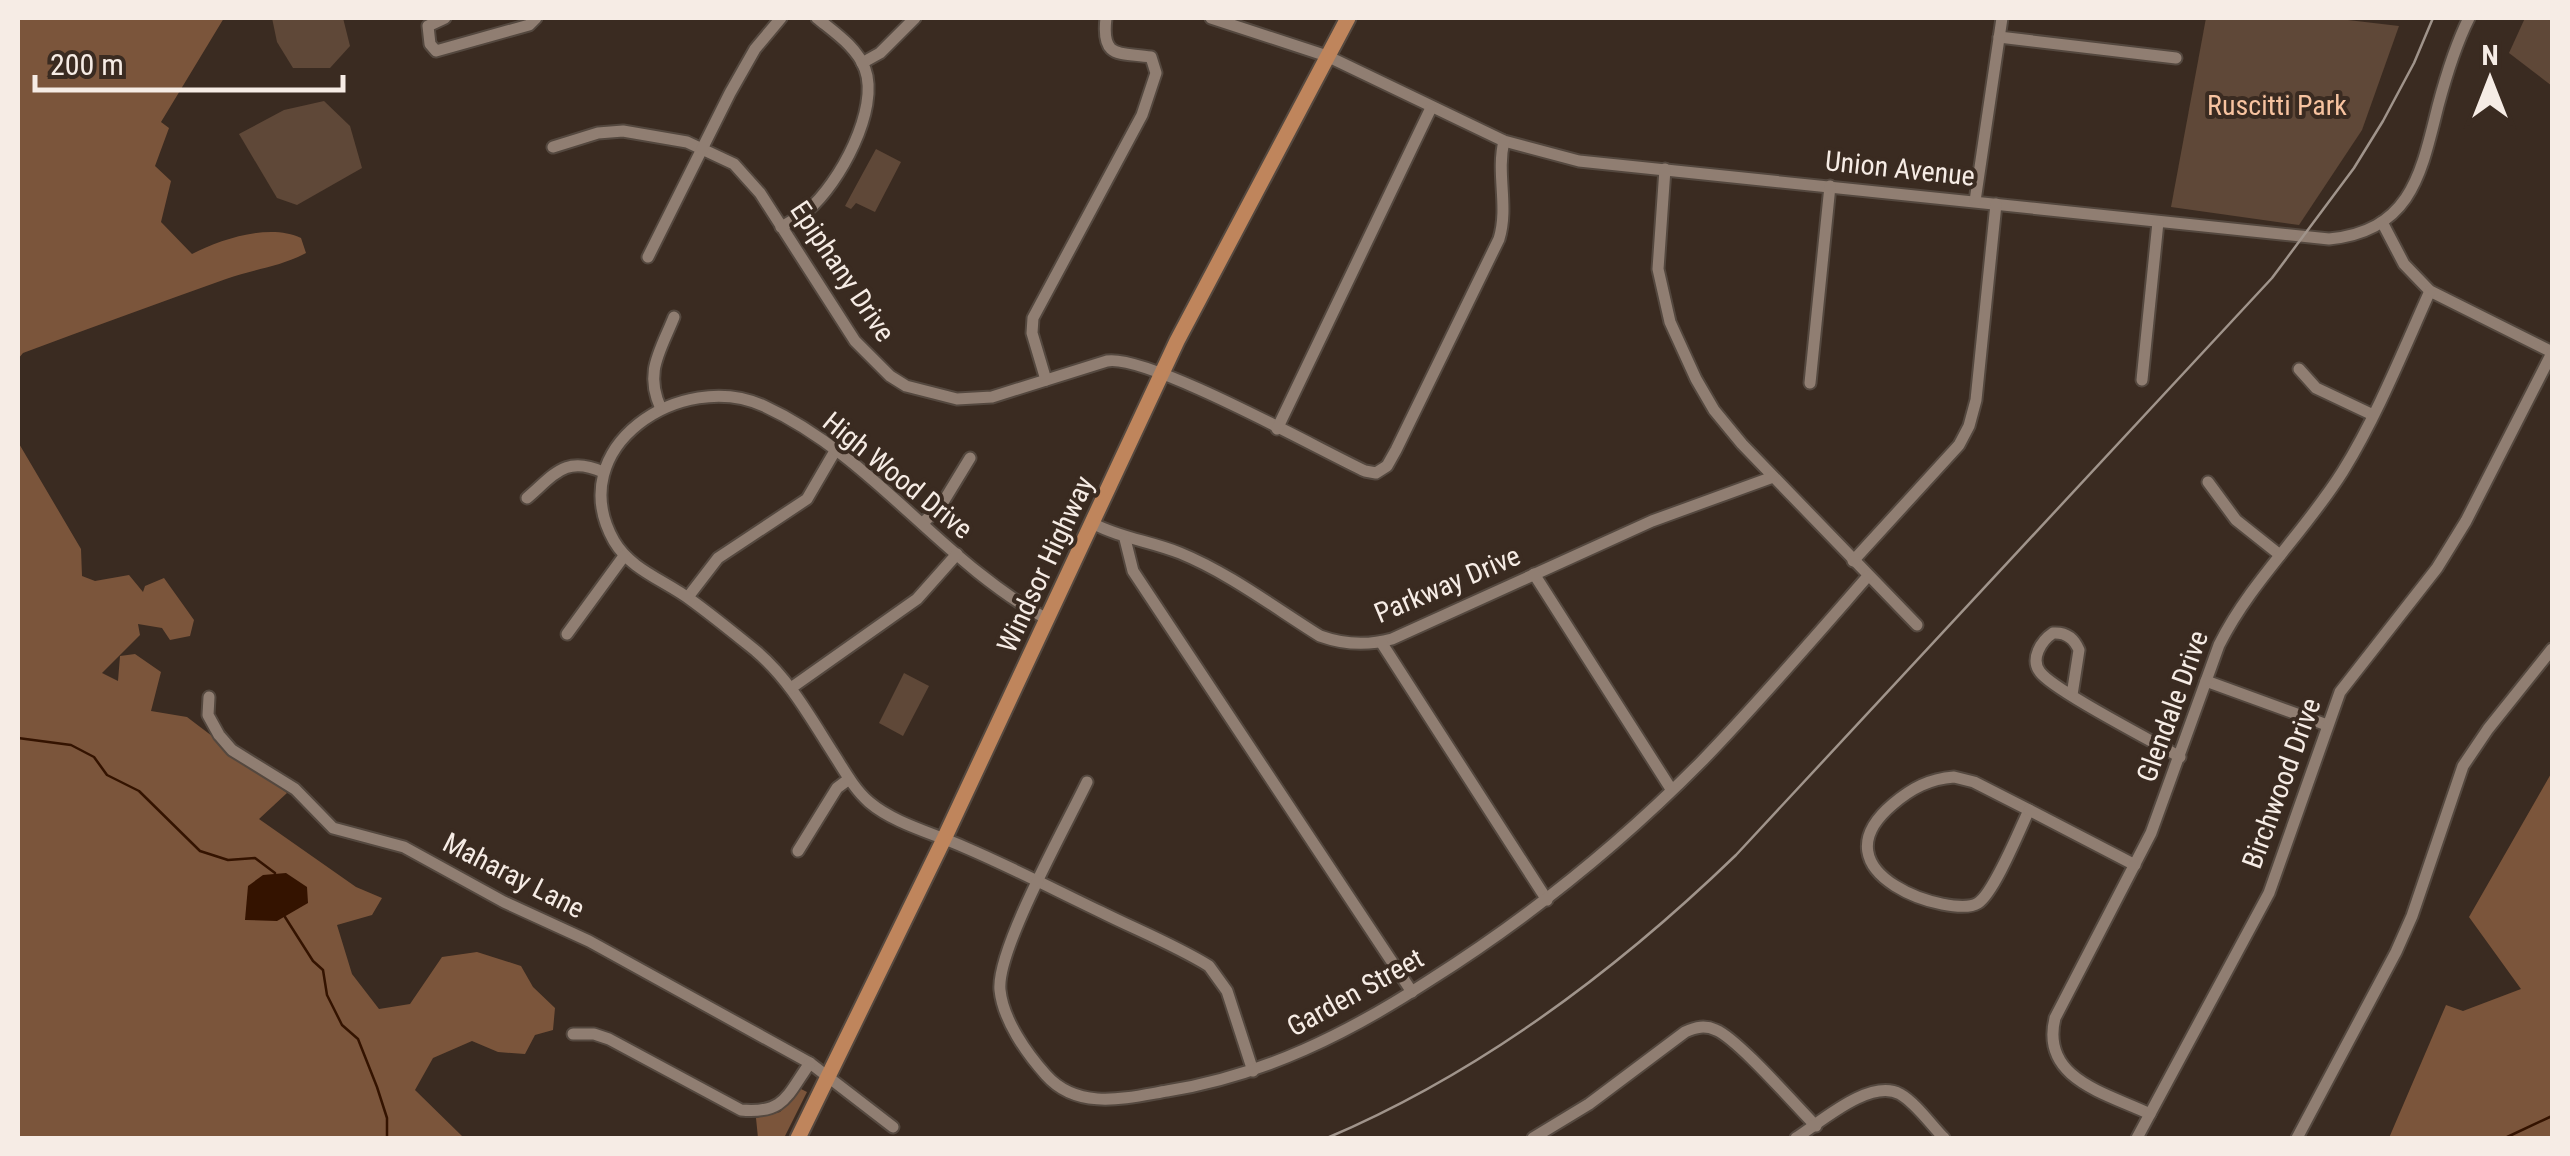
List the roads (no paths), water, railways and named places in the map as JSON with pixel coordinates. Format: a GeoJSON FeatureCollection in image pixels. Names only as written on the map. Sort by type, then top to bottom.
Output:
{"type":"FeatureCollection","features":[{"type":"Feature","properties":{"kind":"main road","name":"Windsor Highway"},"geometry":{"type":"LineString","coordinates":[[798,1138],[1163,372],[1348,18]]}},
{"type":"Feature","properties":{"kind":"street"},"geometry":{"type":"LineString","coordinates":[[445,18],[428,26],[430,44],[436,50],[529,25],[536,18]]}},
{"type":"Feature","properties":{"kind":"street"},"geometry":{"type":"LineString","coordinates":[[648,257],[754,49],[781,18]]}},
{"type":"Feature","properties":{"kind":"street"},"geometry":{"type":"LineString","coordinates":[[781,227],[806,212],[823,195],[864,122],[868,98],[866,70],[856,53],[817,18]]}},
{"type":"Feature","properties":{"kind":"street"},"geometry":{"type":"LineString","coordinates":[[862,63],[880,53],[915,18]]}},
{"type":"Feature","properties":{"kind":"street"},"geometry":{"type":"LineString","coordinates":[[1046,380],[1032,333],[1033,318],[1131,139],[1156,73],[1151,57],[1118,54],[1110,48],[1104,32],[1106,18]]}},
{"type":"Feature","properties":{"kind":"street","name":"Union Avenue"},"geometry":{"type":"LineString","coordinates":[[1211,18],[1327,56],[1504,141],[1578,161],[2329,239],[2358,234],[2382,222],[2405,202],[2417,181],[2447,73],[2469,18]]}},
{"type":"Feature","properties":{"kind":"street"},"geometry":{"type":"LineString","coordinates":[[1976,202],[2002,18]]}},
{"type":"Feature","properties":{"kind":"street"},"geometry":{"type":"LineString","coordinates":[[1999,37],[2176,58]]}},
{"type":"Feature","properties":{"kind":"street"},"geometry":{"type":"LineString","coordinates":[[1277,429],[1431,108]]}},
{"type":"Feature","properties":{"kind":"street","name":"Epiphany Drive"},"geometry":{"type":"LineString","coordinates":[[553,147],[598,133],[654,134],[704,148],[743,172],[855,341],[890,376],[927,394],[957,399],[992,397],[1116,360],[1163,372],[1364,472],[1382,471],[1499,239],[1504,215],[1500,163],[1504,141]]}},
{"type":"Feature","properties":{"kind":"street"},"geometry":{"type":"LineString","coordinates":[[1665,169],[1658,269],[1670,322],[1696,379],[1714,410],[1773,477],[1917,624]]}},
{"type":"Feature","properties":{"kind":"street"},"geometry":{"type":"LineString","coordinates":[[1810,383],[1830,186]]}},
{"type":"Feature","properties":{"kind":"street"},"geometry":{"type":"LineString","coordinates":[[1853,560],[1935,473],[1970,426],[1996,204]]}},
{"type":"Feature","properties":{"kind":"street"},"geometry":{"type":"LineString","coordinates":[[2142,380],[2158,222]]}},
{"type":"Feature","properties":{"kind":"street"},"geometry":{"type":"LineString","coordinates":[[2382,222],[2404,264],[2430,291],[2552,353]]}},
{"type":"Feature","properties":{"kind":"street","name":"Glendale Drive"},"geometry":{"type":"LineString","coordinates":[[2150,1114],[2070,1073],[2052,1050],[2050,1036],[2055,1018],[2151,833],[2231,621],[2344,469],[2430,291]]}},
{"type":"Feature","properties":{"kind":"street"},"geometry":{"type":"LineString","coordinates":[[661,409],[652,379],[674,317]]}},
{"type":"Feature","properties":{"kind":"street","name":"Birchwood Drive"},"geometry":{"type":"LineString","coordinates":[[2136,1138],[2268,893],[2347,681],[2437,568],[2466,521],[2552,353]]}},
{"type":"Feature","properties":{"kind":"street"},"geometry":{"type":"LineString","coordinates":[[2299,369],[2316,388],[2373,415]]}},
{"type":"Feature","properties":{"kind":"street","name":"High Wood Drive"},"geometry":{"type":"LineString","coordinates":[[603,472],[624,435],[661,409],[692,400],[748,400],[766,406],[875,480],[1015,602],[1046,619]]}},
{"type":"Feature","properties":{"kind":"street"},"geometry":{"type":"LineString","coordinates":[[688,597],[718,558],[807,499],[835,451]]}},
{"type":"Feature","properties":{"kind":"street"},"geometry":{"type":"LineString","coordinates":[[922,523],[942,504],[970,458]]}},
{"type":"Feature","properties":{"kind":"street"},"geometry":{"type":"LineString","coordinates":[[527,498],[567,465],[586,464],[603,472],[600,490],[604,515],[624,556],[688,597],[768,661],[792,688],[870,802],[1209,966],[1227,991],[1252,1071]]}},
{"type":"Feature","properties":{"kind":"street","name":"Parkway Drive"},"geometry":{"type":"LineString","coordinates":[[1092,523],[1126,539],[1167,548],[1202,563],[1320,636],[1338,643],[1381,642],[1448,616],[1652,520],[1773,477]]}},
{"type":"Feature","properties":{"kind":"street"},"geometry":{"type":"LineString","coordinates":[[2208,482],[2236,520],[2280,555]]}},
{"type":"Feature","properties":{"kind":"street"},"geometry":{"type":"LineString","coordinates":[[1126,539],[1133,571],[1412,992]]}},
{"type":"Feature","properties":{"kind":"street"},"geometry":{"type":"LineString","coordinates":[[792,688],[918,600],[957,554]]}},
{"type":"Feature","properties":{"kind":"street"},"geometry":{"type":"LineString","coordinates":[[567,634],[624,556]]}},
{"type":"Feature","properties":{"kind":"street"},"geometry":{"type":"LineString","coordinates":[[1534,574],[1671,789]]}},
{"type":"Feature","properties":{"kind":"street","name":"Garden Street"},"geometry":{"type":"LineString","coordinates":[[1087,782],[1006,952],[1000,990],[1006,1016],[1051,1080],[1074,1096],[1110,1099],[1202,1086],[1252,1071],[1376,1015],[1547,900],[1699,764],[1868,576]]}},
{"type":"Feature","properties":{"kind":"street"},"geometry":{"type":"LineString","coordinates":[[2072,695],[2079,650],[2071,637],[2053,633],[2037,652],[2037,669],[2043,676],[2072,695],[2180,757]]}},
{"type":"Feature","properties":{"kind":"street"},"geometry":{"type":"LineString","coordinates":[[1381,642],[1547,900]]}},
{"type":"Feature","properties":{"kind":"street"},"geometry":{"type":"LineString","coordinates":[[2297,1138],[2396,952],[2463,766],[2552,649]]}},
{"type":"Feature","properties":{"kind":"street"},"geometry":{"type":"LineString","coordinates":[[2206,681],[2328,725]]}},
{"type":"Feature","properties":{"kind":"street","name":"Maharay Lane"},"geometry":{"type":"LineString","coordinates":[[210,697],[208,715],[232,750],[295,789],[333,828],[404,847],[504,902],[598,946],[810,1063],[893,1127]]}},
{"type":"Feature","properties":{"kind":"street"},"geometry":{"type":"LineString","coordinates":[[2029,810],[1986,896],[1974,906],[1961,908],[1903,889],[1876,872],[1868,859],[1868,832],[1884,811],[1935,778],[1954,777],[1974,782],[2029,810],[2135,865]]}},
{"type":"Feature","properties":{"kind":"street"},"geometry":{"type":"LineString","coordinates":[[798,852],[837,788],[850,778]]}},
{"type":"Feature","properties":{"kind":"street"},"geometry":{"type":"LineString","coordinates":[[1533,1138],[1589,1104],[1686,1032],[1702,1027],[1718,1030],[1737,1046],[1816,1126]]}},
{"type":"Feature","properties":{"kind":"street"},"geometry":{"type":"LineString","coordinates":[[573,1034],[594,1034],[609,1040],[741,1110],[766,1112],[779,1106],[810,1063]]}},
{"type":"Feature","properties":{"kind":"street"},"geometry":{"type":"LineString","coordinates":[[1796,1138],[1867,1092],[1883,1089],[1904,1096],[1944,1138]]}},
{"type":"Feature","properties":{"kind":"waterway"},"geometry":{"type":"LineString","coordinates":[[18,738],[71,745],[94,757],[107,775],[139,791],[200,851],[228,860],[255,858],[275,873]]}},
{"type":"Feature","properties":{"kind":"waterway"},"geometry":{"type":"LineString","coordinates":[[285,917],[323,970],[327,995],[342,1025],[358,1039],[387,1118],[387,1138]]}},
{"type":"Feature","properties":{"kind":"waterway"},"geometry":{"type":"LineString","coordinates":[[2505,1138],[2552,1116]]}},
{"type":"Feature","properties":{"kind":"railway"},"geometry":{"type":"LineString","coordinates":[[1327,1138],[1439,1083],[1544,1015],[1643,939],[1736,855],[2272,278],[2354,168],[2414,63],[2433,18]]}},
{"type":"Feature","properties":{"kind":"park label","name":"Ruscitti Park"},"geometry":{"type":"Point","coordinates":[2277,105]}}]}
